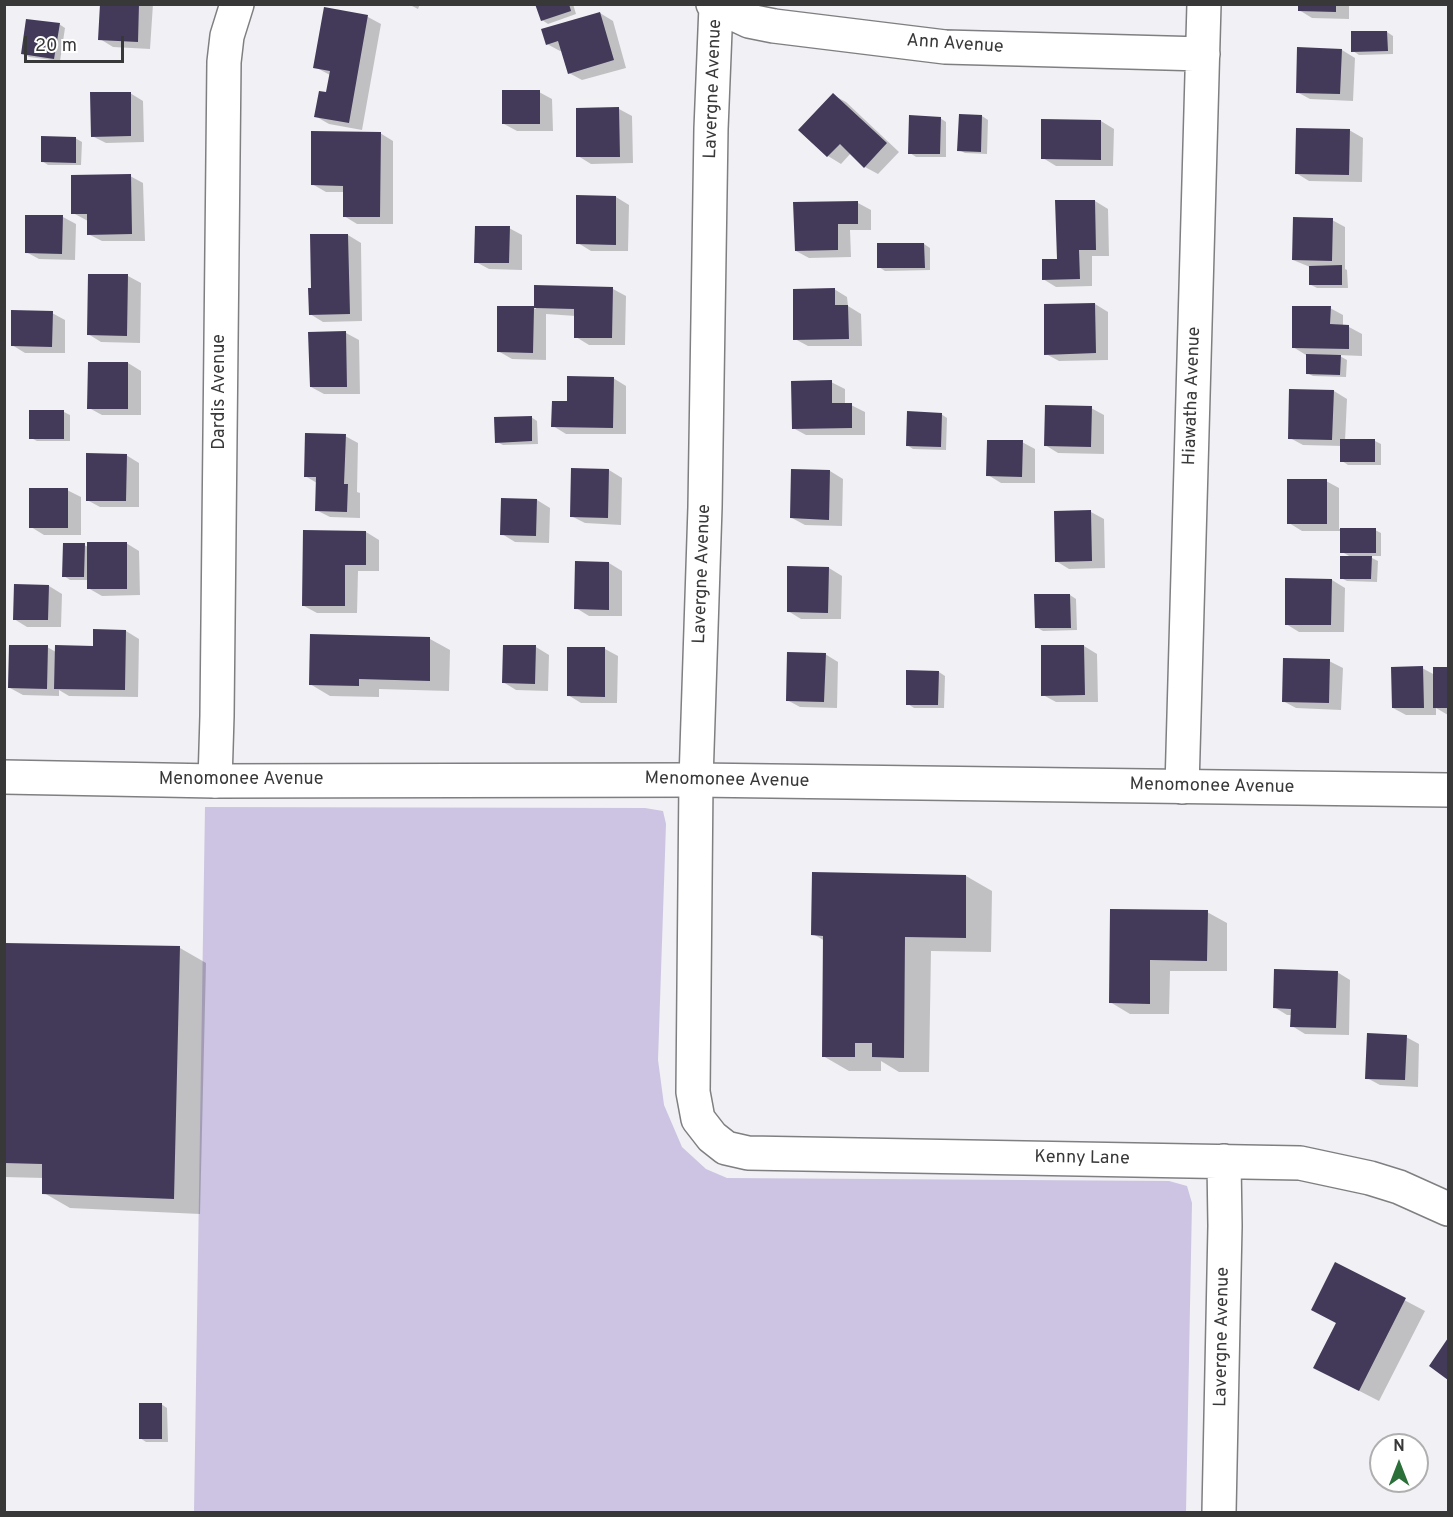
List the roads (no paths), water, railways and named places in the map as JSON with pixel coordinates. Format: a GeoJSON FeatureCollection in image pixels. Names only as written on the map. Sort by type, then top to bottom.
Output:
{"type":"FeatureCollection","features":[{"type":"Feature","properties":{"kind":"street","name":"Dardis Avenue"},"geometry":{"type":"LineString","coordinates":[[215,781],[218,716],[224,62],[227,36],[237,4]]}},
{"type":"Feature","properties":{"kind":"street","name":"Hiawatha Avenue"},"geometry":{"type":"LineString","coordinates":[[1182,787],[1204,4]]}},
{"type":"Feature","properties":{"kind":"street","name":"Ann Avenue"},"geometry":{"type":"LineString","coordinates":[[715,5],[749,21],[774,26],[945,47],[1203,54]]}},
{"type":"Feature","properties":{"kind":"street","name":"Lavergne Avenue"},"geometry":{"type":"LineString","coordinates":[[712,1137],[698,1119],[693,1092],[696,780],[705,507],[715,5]]}},
{"type":"Feature","properties":{"kind":"street","name":"Menomonee Avenue"},"geometry":{"type":"LineString","coordinates":[[4,777],[215,781],[696,780],[1449,790]]}},
{"type":"Feature","properties":{"kind":"street","name":"Kenny Lane"},"geometry":{"type":"LineString","coordinates":[[712,1137],[726,1148],[748,1153],[1300,1163],[1370,1178],[1399,1187],[1449,1209]]}},
{"type":"Feature","properties":{"kind":"street","name":"Lavergne Avenue"},"geometry":{"type":"LineString","coordinates":[[1219,1512],[1225,1226],[1224,1161]]}}]}
